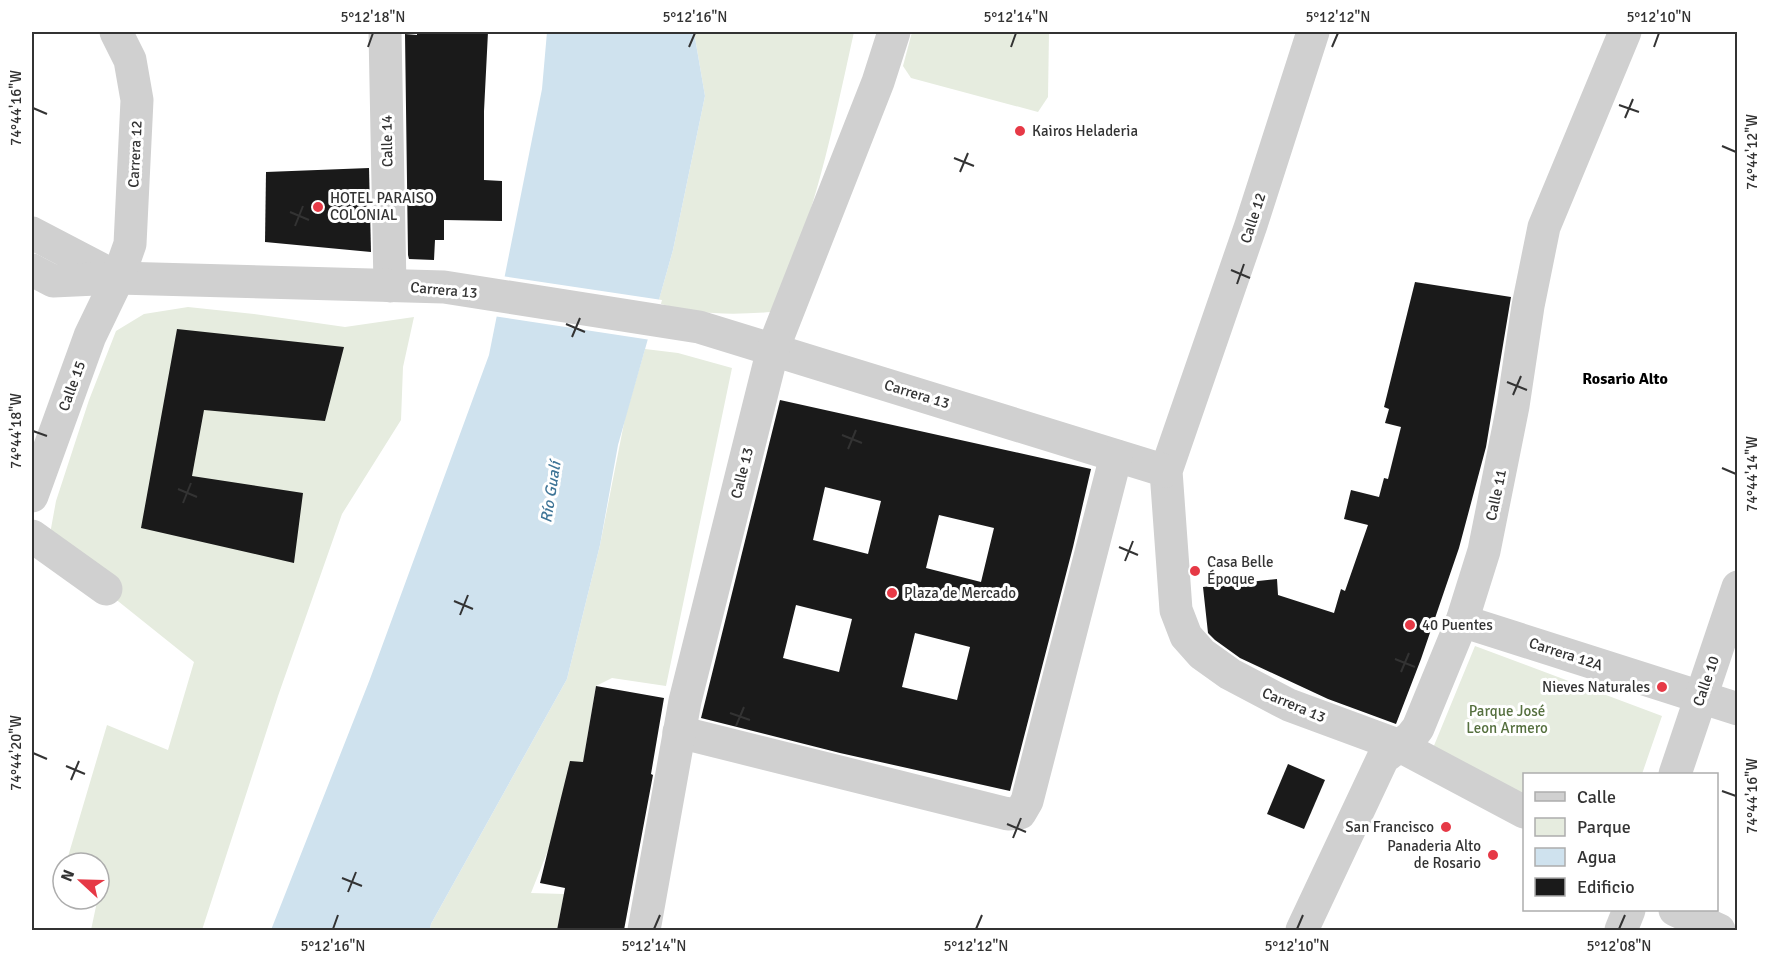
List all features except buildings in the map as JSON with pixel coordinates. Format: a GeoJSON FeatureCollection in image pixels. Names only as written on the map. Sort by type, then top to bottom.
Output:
{"type":"FeatureCollection","features":[{"type":"Feature","properties":{"kind":"street","name":"Carrera 12"},"geometry":{"type":"LineString","coordinates":[[116,32],[130,60],[137,100],[130,244],[118,278]]}},
{"type":"Feature","properties":{"kind":"street","name":"Calle 14"},"geometry":{"type":"LineString","coordinates":[[385,32],[390,286]]}},
{"type":"Feature","properties":{"kind":"street","name":"Calle 13"},"geometry":{"type":"LineString","coordinates":[[644,930],[685,701],[773,349],[878,82],[894,32]]}},
{"type":"Feature","properties":{"kind":"street","name":"Calle 12"},"geometry":{"type":"LineString","coordinates":[[1166,471],[1251,225],[1313,32]]}},
{"type":"Feature","properties":{"kind":"street","name":"Calle 11"},"geometry":{"type":"LineString","coordinates":[[1302,930],[1377,768],[1383,758],[1411,737],[1421,721],[1462,621],[1481,560],[1493,509],[1544,227],[1625,32]]}},
{"type":"Feature","properties":{"kind":"street","name":"Carrera 13"},"geometry":{"type":"LineString","coordinates":[[32,233],[54,247],[118,278]]}},
{"type":"Feature","properties":{"kind":"street","name":"Carrera 13"},"geometry":{"type":"LineString","coordinates":[[32,270],[53,281],[118,278],[444,287],[699,327],[1166,471],[1176,610],[1186,636],[1202,654],[1238,678],[1289,705],[1400,746],[1523,811]]}},
{"type":"Feature","properties":{"kind":"street","name":"Calle 15"},"geometry":{"type":"LineString","coordinates":[[32,496],[90,336],[118,278]]}},
{"type":"Feature","properties":{"kind":"street"},"geometry":{"type":"LineString","coordinates":[[679,732],[1008,814],[1020,813],[1027,801],[1116,456]]}},
{"type":"Feature","properties":{"kind":"street"},"geometry":{"type":"LineString","coordinates":[[32,536],[106,589]]}},
{"type":"Feature","properties":{"kind":"street","name":"Calle 10"},"geometry":{"type":"LineString","coordinates":[[1675,773],[1737,587]]}},
{"type":"Feature","properties":{"kind":"street","name":"Carrera 12A"},"geometry":{"type":"LineString","coordinates":[[1462,621],[1737,709]]}},
{"type":"Feature","properties":{"kind":"street"},"geometry":{"type":"LineString","coordinates":[[1621,930],[1628,911]]}},
{"type":"Feature","properties":{"kind":"street"},"geometry":{"type":"LineString","coordinates":[[1679,911],[1719,930]]}},
{"type":"Feature","properties":{"kind":"green space"},"geometry":{"type":"Polygon","coordinates":[[[694,32],[854,32],[811,210],[786,279],[771,312],[714,313],[686,310],[658,303],[673,250],[705,96],[694,32]]]}},
{"type":"Feature","properties":{"kind":"green space"},"geometry":{"type":"Polygon","coordinates":[[[912,32],[1049,32],[1048,97],[1038,112],[911,78],[903,66],[912,32]]]}},
{"type":"Feature","properties":{"kind":"green space"},"geometry":{"type":"Polygon","coordinates":[[[188,307],[345,327],[414,317],[403,367],[401,420],[342,514],[278,696],[202,930],[91,930],[95,911],[111,911],[111,851],[70,851],[107,725],[168,750],[194,662],[48,545],[56,501],[89,400],[116,331],[144,314],[188,307]]]}},
{"type":"Feature","properties":{"kind":"green space"},"geometry":{"type":"Polygon","coordinates":[[[645,349],[678,353],[732,368],[666,686],[612,678],[596,686],[583,762],[531,893],[564,894],[557,930],[430,930],[431,924],[567,679],[600,545],[625,418],[645,349]]]}},
{"type":"Feature","properties":{"kind":"green space","name":"Parque José Leon Armero"},"geometry":{"type":"Polygon","coordinates":[[[1475,646],[1662,716],[1642,773],[1523,773],[1523,794],[1433,748],[1475,646]]]}},
{"type":"Feature","properties":{"kind":"water","name":"Río Gualí"},"geometry":{"type":"Polygon","coordinates":[[[547,32],[694,32],[705,96],[673,250],[618,445],[600,545],[567,679],[431,924],[430,930],[271,930],[370,679],[489,355],[542,89],[547,32]]]}},
{"type":"Feature","properties":{"kind":"pier"},"geometry":{"type":"Polygon","coordinates":[[[502,276],[662,300],[651,340],[493,316],[502,276]]]}},
{"type":"Feature","properties":{"kind":"place","name":"Kairos Heladeria"},"geometry":{"type":"Point","coordinates":[1020,131]}},
{"type":"Feature","properties":{"kind":"place","name":"HOTEL PARAISO COLONIAL"},"geometry":{"type":"Point","coordinates":[318,207]}},
{"type":"Feature","properties":{"kind":"place","name":"Casa Belle Époque"},"geometry":{"type":"Point","coordinates":[1195,571]}},
{"type":"Feature","properties":{"kind":"place","name":"Plaza de Mercado"},"geometry":{"type":"Point","coordinates":[892,593]}},
{"type":"Feature","properties":{"kind":"place","name":"40 Puentes"},"geometry":{"type":"Point","coordinates":[1410,625]}},
{"type":"Feature","properties":{"kind":"place","name":"Nieves Naturales"},"geometry":{"type":"Point","coordinates":[1662,687]}},
{"type":"Feature","properties":{"kind":"place","name":"San Francisco"},"geometry":{"type":"Point","coordinates":[1446,827]}},
{"type":"Feature","properties":{"kind":"place","name":"Panaderia Alto de Rosario"},"geometry":{"type":"Point","coordinates":[1493,855]}},
{"type":"Feature","properties":{"kind":"district","name":"Rosario Alto"},"geometry":{"type":"Point","coordinates":[1625,378]}}]}
